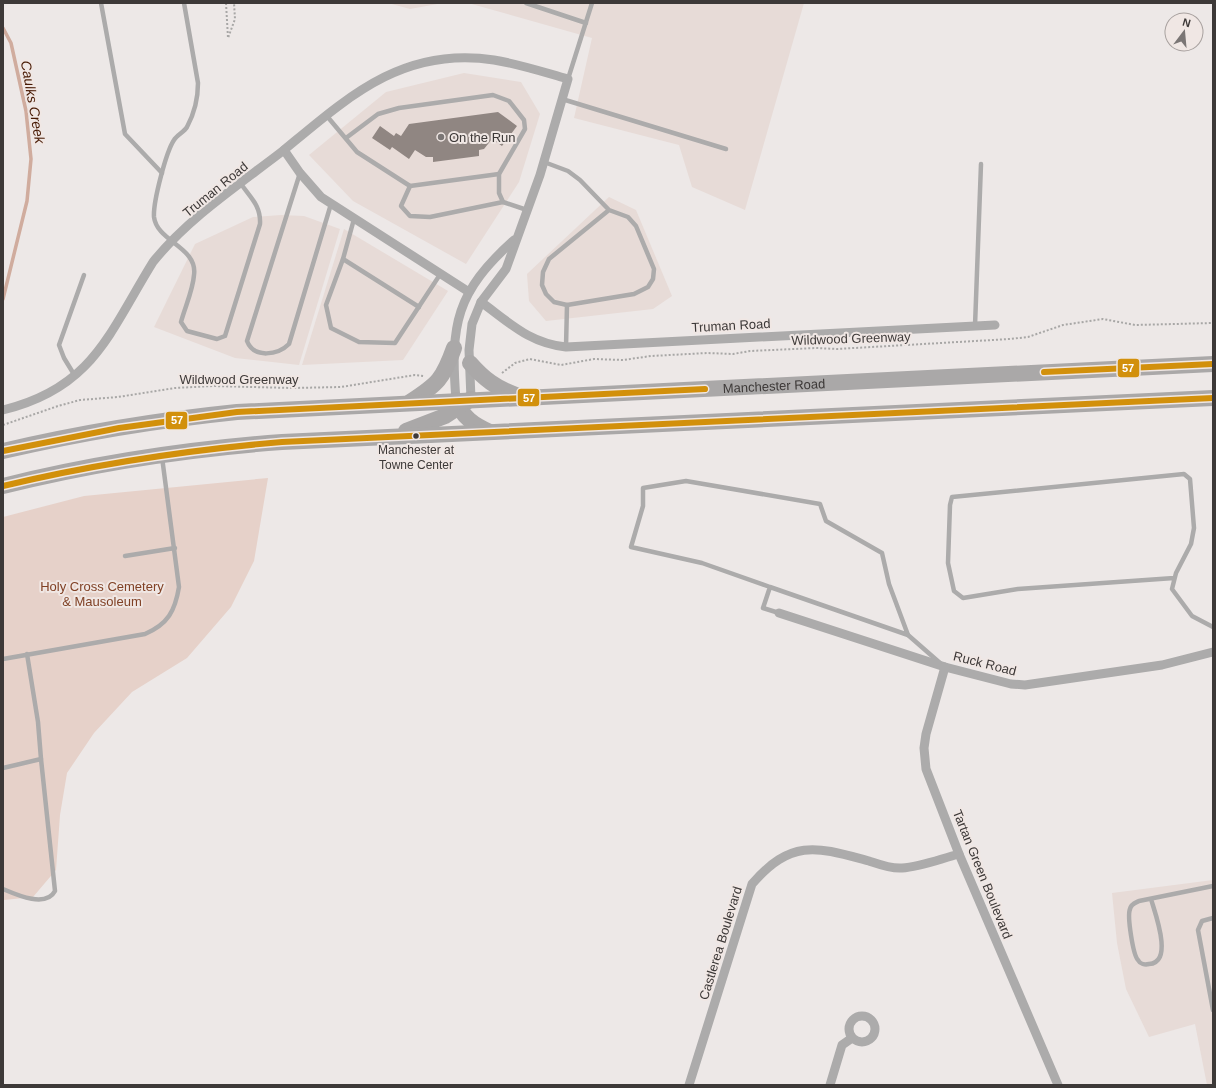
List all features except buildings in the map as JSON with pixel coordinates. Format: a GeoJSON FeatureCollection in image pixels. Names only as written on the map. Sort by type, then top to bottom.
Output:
{"type":"FeatureCollection","features":[{"type":"Feature","properties":{"kind":"highway"},"geometry":{"type":"LineString","coordinates":[[408,403],[429,390],[441,379],[454,348]]}},
{"type":"Feature","properties":{"kind":"highway"},"geometry":{"type":"LineString","coordinates":[[470,363],[490,383],[522,397]]}},
{"type":"Feature","properties":{"kind":"highway","name":"Manchester Road"},"geometry":{"type":"LineString","coordinates":[[3,452],[61,438],[175,418],[237,412],[1213,364]]}},
{"type":"Feature","properties":{"kind":"highway"},"geometry":{"type":"LineString","coordinates":[[3,486],[102,464],[162,454],[230,446],[490,432],[1213,398]]}},
{"type":"Feature","properties":{"kind":"highway"},"geometry":{"type":"LineString","coordinates":[[391,437],[426,424],[462,402],[467,418],[490,432]]}},
{"type":"Feature","properties":{"kind":"street","name":"Truman Road"},"geometry":{"type":"LineString","coordinates":[[3,410],[34,401],[50,394],[75,376],[103,345],[153,262],[172,241],[326,115],[347,99],[385,76],[408,67],[448,59],[472,58],[493,60],[568,79]]}},
{"type":"Feature","properties":{"kind":"street"},"geometry":{"type":"LineString","coordinates":[[462,402],[470,363],[470,337],[476,312],[506,269],[515,239],[528,210],[544,162],[568,79]]}},
{"type":"Feature","properties":{"kind":"street"},"geometry":{"type":"LineString","coordinates":[[284,150],[300,173],[321,197],[330,204],[469,292]]}},
{"type":"Feature","properties":{"kind":"street"},"geometry":{"type":"LineString","coordinates":[[462,402],[454,348],[457,321],[469,292],[492,260],[515,239]]}},
{"type":"Feature","properties":{"kind":"street","name":"Truman Road"},"geometry":{"type":"LineString","coordinates":[[482,302],[538,341],[549,345],[566,347],[994,325]]}},
{"type":"Feature","properties":{"kind":"street","name":"Ruck Road"},"geometry":{"type":"LineString","coordinates":[[779,613],[945,667],[1011,684],[1025,685],[1162,665],[1213,652]]}},
{"type":"Feature","properties":{"kind":"street","name":"Tartan Green Boulevard"},"geometry":{"type":"LineString","coordinates":[[945,667],[926,734],[924,748],[926,769],[958,854],[1058,1085]]}},
{"type":"Feature","properties":{"kind":"street","name":"Castlerea Boulevard"},"geometry":{"type":"LineString","coordinates":[[689,1085],[752,884],[764,870],[780,859],[800,850],[840,852],[901,868],[958,854]]}},
{"type":"Feature","properties":{"kind":"street"},"geometry":{"type":"LineString","coordinates":[[830,1085],[842,1046],[852,1038]]}},
{"type":"Feature","properties":{"kind":"lane"},"geometry":{"type":"LineString","coordinates":[[101,3],[125,134],[162,173]]}},
{"type":"Feature","properties":{"kind":"lane"},"geometry":{"type":"LineString","coordinates":[[184,3],[198,83],[198,97],[187,128],[174,140],[156,190],[154,217],[160,229],[188,254],[194,265],[195,274],[181,322],[187,331],[217,339],[225,336],[260,224],[261,214],[241,184]]}},
{"type":"Feature","properties":{"kind":"lane"},"geometry":{"type":"LineString","coordinates":[[526,3],[586,23]]}},
{"type":"Feature","properties":{"kind":"lane"},"geometry":{"type":"LineString","coordinates":[[568,79],[592,3]]}},
{"type":"Feature","properties":{"kind":"lane"},"geometry":{"type":"LineString","coordinates":[[346,138],[378,114],[399,108],[493,95],[509,101],[524,120],[525,129],[499,174],[499,193],[503,202]]}},
{"type":"Feature","properties":{"kind":"lane"},"geometry":{"type":"LineString","coordinates":[[562,99],[726,149]]}},
{"type":"Feature","properties":{"kind":"lane"},"geometry":{"type":"LineString","coordinates":[[326,115],[357,152],[410,186],[499,174]]}},
{"type":"Feature","properties":{"kind":"lane"},"geometry":{"type":"LineString","coordinates":[[544,162],[568,171],[580,180],[609,210],[628,217],[636,226],[654,269],[653,279],[648,287],[634,294],[567,305],[554,302],[546,294],[542,285],[543,272],[549,259],[609,210]]}},
{"type":"Feature","properties":{"kind":"lane"},"geometry":{"type":"LineString","coordinates":[[975,326],[981,164]]}},
{"type":"Feature","properties":{"kind":"lane"},"geometry":{"type":"LineString","coordinates":[[300,173],[247,341],[250,348],[256,353],[267,354],[283,350],[289,344],[330,204]]}},
{"type":"Feature","properties":{"kind":"lane"},"geometry":{"type":"LineString","coordinates":[[410,186],[401,206],[410,216],[430,216],[503,202],[528,210]]}},
{"type":"Feature","properties":{"kind":"lane"},"geometry":{"type":"LineString","coordinates":[[354,219],[343,259],[326,305],[331,328],[359,342],[395,342],[441,273]]}},
{"type":"Feature","properties":{"kind":"lane"},"geometry":{"type":"LineString","coordinates":[[343,259],[419,307]]}},
{"type":"Feature","properties":{"kind":"lane"},"geometry":{"type":"LineString","coordinates":[[75,376],[64,358],[59,345],[84,275]]}},
{"type":"Feature","properties":{"kind":"lane"},"geometry":{"type":"LineString","coordinates":[[566,347],[567,305]]}},
{"type":"Feature","properties":{"kind":"lane"},"geometry":{"type":"LineString","coordinates":[[3,659],[145,634],[157,629],[165,622],[177,599],[179,587],[162,454]]}},
{"type":"Feature","properties":{"kind":"lane"},"geometry":{"type":"LineString","coordinates":[[1174,578],[1018,589],[963,598],[954,591],[948,563],[950,505],[952,496],[1184,474],[1190,479],[1194,528],[1191,544],[1174,578],[1172,589],[1192,616],[1213,627]]}},
{"type":"Feature","properties":{"kind":"lane"},"geometry":{"type":"LineString","coordinates":[[908,635],[889,584],[882,554],[826,521],[820,504],[686,481],[643,488],[643,506],[631,547],[702,564],[908,635],[945,667]]}},
{"type":"Feature","properties":{"kind":"lane"},"geometry":{"type":"LineString","coordinates":[[125,556],[175,548]]}},
{"type":"Feature","properties":{"kind":"lane"},"geometry":{"type":"LineString","coordinates":[[770,587],[763,608],[779,613]]}},
{"type":"Feature","properties":{"kind":"lane"},"geometry":{"type":"LineString","coordinates":[[3,889],[13,894],[37,899],[47,898],[55,891],[38,722],[27,654]]}},
{"type":"Feature","properties":{"kind":"lane"},"geometry":{"type":"LineString","coordinates":[[3,768],[41,758]]}},
{"type":"Feature","properties":{"kind":"lane"},"geometry":{"type":"LineString","coordinates":[[1151,899],[1162,952],[1158,962],[1146,965],[1141,963],[1135,957],[1129,913],[1133,904],[1151,899],[1213,886]]}},
{"type":"Feature","properties":{"kind":"lane"},"geometry":{"type":"LineString","coordinates":[[1213,918],[1202,922],[1198,930],[1213,1010]]}},
{"type":"Feature","properties":{"kind":"path"},"geometry":{"type":"LineString","coordinates":[[226,3],[228,38],[235,19],[234,3]]}},
{"type":"Feature","properties":{"kind":"path","name":"Wildwood Greenway"},"geometry":{"type":"LineString","coordinates":[[500,375],[515,363],[530,359],[561,365],[594,359],[623,360],[688,354],[733,354],[769,350],[837,349],[1010,339],[1028,337],[1063,325],[1103,320],[1135,325],[1213,323]]}},
{"type":"Feature","properties":{"kind":"path","name":"Wildwood Greenway"},"geometry":{"type":"LineString","coordinates":[[3,425],[80,400],[118,397],[175,388],[213,386],[292,388],[341,387],[415,375],[425,376]]}},
{"type":"Feature","properties":{"kind":"shaded area"},"geometry":{"type":"Polygon","coordinates":[[[388,3],[443,3],[410,9],[388,3]]]}},
{"type":"Feature","properties":{"kind":"shaded area"},"geometry":{"type":"Polygon","coordinates":[[[468,3],[804,3],[745,210],[692,187],[679,145],[574,118],[592,38],[468,3]]]}},
{"type":"Feature","properties":{"kind":"shaded area"},"geometry":{"type":"Polygon","coordinates":[[[464,73],[521,82],[540,114],[519,182],[466,264],[353,201],[309,155],[386,92],[464,73]]]}},
{"type":"Feature","properties":{"kind":"shaded area"},"geometry":{"type":"Polygon","coordinates":[[[609,197],[636,210],[672,296],[653,309],[546,321],[529,301],[527,274],[609,197]]]}},
{"type":"Feature","properties":{"kind":"shaded area"},"geometry":{"type":"Polygon","coordinates":[[[281,215],[304,216],[340,229],[299,365],[235,358],[154,327],[195,244],[253,217],[281,215]]]}},
{"type":"Feature","properties":{"kind":"shaded area"},"geometry":{"type":"Polygon","coordinates":[[[344,229],[448,291],[403,360],[302,365],[344,229]]]}},
{"type":"Feature","properties":{"kind":"shaded area"},"geometry":{"type":"Polygon","coordinates":[[[1213,880],[1213,1085],[1207,1085],[1195,1024],[1149,1037],[1126,989],[1117,943],[1112,893],[1213,880]]]}},
{"type":"Feature","properties":{"kind":"green space","name":"Holy Cross Cemetery & Mausoleum"},"geometry":{"type":"Polygon","coordinates":[[[268,478],[254,561],[231,607],[187,658],[132,692],[94,733],[67,773],[60,815],[56,870],[33,897],[4,900],[3,517],[84,496],[268,478]]]}},
{"type":"Feature","properties":{"kind":"waterway","name":"Caulks Creek"},"geometry":{"type":"LineString","coordinates":[[3,28],[11,43],[26,111],[31,159],[27,201],[3,299]]}},
{"type":"Feature","properties":{"kind":"transit line","name":"57"},"geometry":{"type":"LineString","coordinates":[[1044,372],[1213,364]]}},
{"type":"Feature","properties":{"kind":"transit line","name":"57"},"geometry":{"type":"LineString","coordinates":[[3,451],[119,428],[237,412],[705,389]]}},
{"type":"Feature","properties":{"kind":"transit line","name":"57"},"geometry":{"type":"LineString","coordinates":[[3,486],[72,471],[142,459],[212,449],[282,442],[1213,398]]}},
{"type":"Feature","properties":{"kind":"place","name":"On the Run"},"geometry":{"type":"Point","coordinates":[441,137]}},
{"type":"Feature","properties":{"kind":"place","name":"Manchester at Towne Center"},"geometry":{"type":"Point","coordinates":[416,436]}}]}
